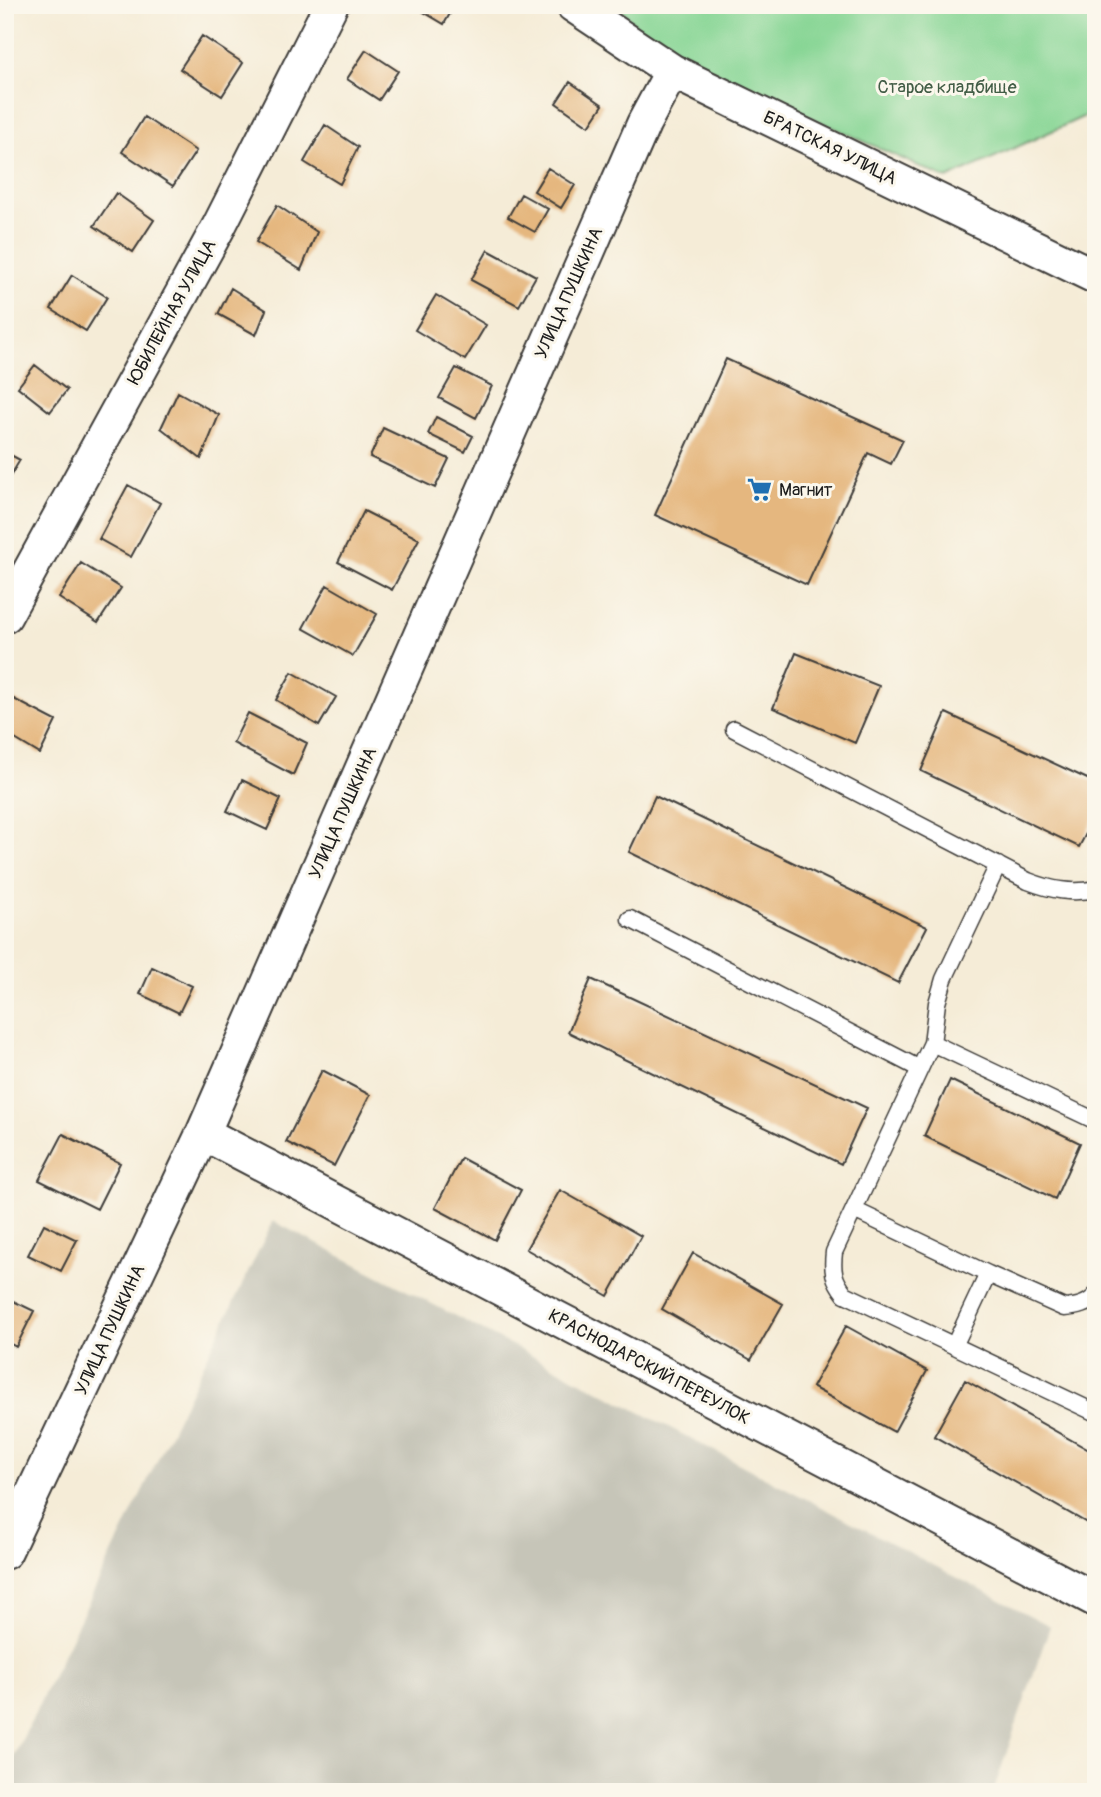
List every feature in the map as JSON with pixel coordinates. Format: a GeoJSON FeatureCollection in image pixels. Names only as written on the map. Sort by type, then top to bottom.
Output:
{"type":"FeatureCollection","features":[{"type":"Feature","properties":{"kind":"street","name":"ЮБИЛЕЙНАЯ УЛИЦА"},"geometry":{"type":"LineString","coordinates":[[5,616],[218,228],[331,5]]}},
{"type":"Feature","properties":{"kind":"street","name":"БРАТСКАЯ УЛИЦА"},"geometry":{"type":"LineString","coordinates":[[573,5],[672,71],[1096,277]]}},
{"type":"Feature","properties":{"kind":"street","name":"УЛИЦА ПУШКИНА"},"geometry":{"type":"LineString","coordinates":[[5,1552],[203,1133],[644,123],[672,71]]}},
{"type":"Feature","properties":{"kind":"street","name":"КРАСНОДАРСКИЙ ПЕРЕУЛОК"},"geometry":{"type":"LineString","coordinates":[[203,1133],[1096,1600]]}},
{"type":"Feature","properties":{"kind":"lane"},"geometry":{"type":"LineString","coordinates":[[734,729],[1050,889],[1082,892],[1096,889]]}},
{"type":"Feature","properties":{"kind":"lane"},"geometry":{"type":"LineString","coordinates":[[998,865],[944,979],[937,1003],[932,1043],[834,1252],[832,1270],[835,1282],[845,1294],[1096,1413]]}},
{"type":"Feature","properties":{"kind":"lane"},"geometry":{"type":"LineString","coordinates":[[630,919],[920,1069]]}},
{"type":"Feature","properties":{"kind":"lane"},"geometry":{"type":"LineString","coordinates":[[932,1043],[1096,1121]]}},
{"type":"Feature","properties":{"kind":"lane"},"geometry":{"type":"LineString","coordinates":[[854,1210],[1064,1308],[1076,1307],[1096,1295]]}},
{"type":"Feature","properties":{"kind":"lane"},"geometry":{"type":"LineString","coordinates":[[954,1346],[988,1274]]}},
{"type":"Feature","properties":{"kind":"shaded area"},"geometry":{"type":"Polygon","coordinates":[[[273,1221],[1050,1626],[993,1792],[5,1792],[5,1775],[273,1221]]]}},
{"type":"Feature","properties":{"kind":"green space","name":"Старое кладбище"},"geometry":{"type":"Polygon","coordinates":[[[617,5],[1096,5],[1096,111],[947,179],[655,47],[617,5]]]}},
{"type":"Feature","properties":{"kind":"building"},"geometry":{"type":"Polygon","coordinates":[[[412,5],[455,5],[444,24],[412,5]]]}},
{"type":"Feature","properties":{"kind":"building"},"geometry":{"type":"Polygon","coordinates":[[[202,36],[243,63],[222,96],[180,69],[202,36]]]}},
{"type":"Feature","properties":{"kind":"building"},"geometry":{"type":"Polygon","coordinates":[[[366,50],[398,71],[379,100],[347,79],[366,50]]]}},
{"type":"Feature","properties":{"kind":"building"},"geometry":{"type":"Polygon","coordinates":[[[570,82],[603,105],[589,126],[556,103],[570,82]]]}},
{"type":"Feature","properties":{"kind":"building"},"geometry":{"type":"Polygon","coordinates":[[[144,117],[196,151],[173,186],[122,152],[144,117]]]}},
{"type":"Feature","properties":{"kind":"building"},"geometry":{"type":"Polygon","coordinates":[[[325,125],[358,147],[340,184],[304,162],[325,125]]]}},
{"type":"Feature","properties":{"kind":"building"},"geometry":{"type":"Polygon","coordinates":[[[548,168],[575,185],[561,208],[534,191],[548,168]]]}},
{"type":"Feature","properties":{"kind":"building"},"geometry":{"type":"Polygon","coordinates":[[[116,193],[154,220],[133,252],[94,226],[116,193]]]}},
{"type":"Feature","properties":{"kind":"building"},"geometry":{"type":"Polygon","coordinates":[[[521,194],[548,209],[535,232],[508,217],[521,194]]]}},
{"type":"Feature","properties":{"kind":"building"},"geometry":{"type":"Polygon","coordinates":[[[277,205],[317,232],[301,270],[256,242],[277,205]]]}},
{"type":"Feature","properties":{"kind":"building"},"geometry":{"type":"Polygon","coordinates":[[[488,250],[536,276],[519,306],[471,280],[488,250]]]}},
{"type":"Feature","properties":{"kind":"building"},"geometry":{"type":"Polygon","coordinates":[[[72,275],[107,297],[86,331],[51,309],[72,275]]]}},
{"type":"Feature","properties":{"kind":"building"},"geometry":{"type":"Polygon","coordinates":[[[231,288],[266,310],[256,335],[218,314],[231,288]]]}},
{"type":"Feature","properties":{"kind":"building"},"geometry":{"type":"Polygon","coordinates":[[[436,295],[486,325],[465,360],[415,330],[436,295]]]}},
{"type":"Feature","properties":{"kind":"building","name":"Магнит"},"geometry":{"type":"Polygon","coordinates":[[[726,359],[903,440],[891,464],[868,453],[807,585],[655,515],[726,359]]]}},
{"type":"Feature","properties":{"kind":"building"},"geometry":{"type":"Polygon","coordinates":[[[35,365],[67,390],[50,412],[18,387],[35,365]]]}},
{"type":"Feature","properties":{"kind":"building"},"geometry":{"type":"Polygon","coordinates":[[[456,368],[492,386],[476,418],[439,398],[456,368]]]}},
{"type":"Feature","properties":{"kind":"building"},"geometry":{"type":"Polygon","coordinates":[[[178,392],[219,415],[201,459],[161,428],[178,392]]]}},
{"type":"Feature","properties":{"kind":"building"},"geometry":{"type":"Polygon","coordinates":[[[436,417],[473,436],[465,452],[428,434],[436,417]]]}},
{"type":"Feature","properties":{"kind":"building"},"geometry":{"type":"Polygon","coordinates":[[[383,428],[449,459],[435,488],[370,457],[383,428]]]}},
{"type":"Feature","properties":{"kind":"building"},"geometry":{"type":"Polygon","coordinates":[[[5,452],[20,460],[5,485],[5,452]]]}},
{"type":"Feature","properties":{"kind":"building"},"geometry":{"type":"Polygon","coordinates":[[[128,485],[160,503],[131,557],[99,539],[128,485]]]}},
{"type":"Feature","properties":{"kind":"building"},"geometry":{"type":"Polygon","coordinates":[[[364,511],[419,539],[392,590],[338,562],[364,511]]]}},
{"type":"Feature","properties":{"kind":"building"},"geometry":{"type":"Polygon","coordinates":[[[81,563],[121,588],[98,623],[59,598],[81,563]]]}},
{"type":"Feature","properties":{"kind":"building"},"geometry":{"type":"Polygon","coordinates":[[[327,585],[377,614],[353,656],[303,628],[327,585]]]}},
{"type":"Feature","properties":{"kind":"building"},"geometry":{"type":"Polygon","coordinates":[[[796,653],[879,686],[855,743],[773,708],[796,653]]]}},
{"type":"Feature","properties":{"kind":"building"},"geometry":{"type":"Polygon","coordinates":[[[292,672],[336,697],[319,726],[276,700],[292,672]]]}},
{"type":"Feature","properties":{"kind":"building"},"geometry":{"type":"Polygon","coordinates":[[[8,696],[56,721],[40,754],[5,733],[5,702],[8,696]]]}},
{"type":"Feature","properties":{"kind":"building"},"geometry":{"type":"Polygon","coordinates":[[[248,713],[307,743],[293,775],[233,743],[248,713]]]}},
{"type":"Feature","properties":{"kind":"building"},"geometry":{"type":"Polygon","coordinates":[[[946,713],[1096,783],[1096,815],[1079,847],[921,771],[946,713]]]}},
{"type":"Feature","properties":{"kind":"building"},"geometry":{"type":"Polygon","coordinates":[[[242,780],[281,799],[267,830],[227,811],[242,780]]]}},
{"type":"Feature","properties":{"kind":"building"},"geometry":{"type":"Polygon","coordinates":[[[655,796],[927,927],[898,983],[629,852],[655,796]]]}},
{"type":"Feature","properties":{"kind":"building"},"geometry":{"type":"Polygon","coordinates":[[[152,967],[192,986],[179,1013],[140,994],[152,967]]]}},
{"type":"Feature","properties":{"kind":"building"},"geometry":{"type":"Polygon","coordinates":[[[591,979],[867,1108],[841,1164],[568,1032],[591,979]]]}},
{"type":"Feature","properties":{"kind":"building"},"geometry":{"type":"Polygon","coordinates":[[[322,1070],[370,1095],[334,1166],[286,1142],[322,1070]]]}},
{"type":"Feature","properties":{"kind":"building"},"geometry":{"type":"Polygon","coordinates":[[[950,1080],[1080,1143],[1055,1199],[924,1136],[950,1080]]]}},
{"type":"Feature","properties":{"kind":"building"},"geometry":{"type":"Polygon","coordinates":[[[63,1134],[120,1163],[97,1209],[39,1180],[63,1134]]]}},
{"type":"Feature","properties":{"kind":"building"},"geometry":{"type":"Polygon","coordinates":[[[461,1158],[521,1190],[495,1240],[435,1208],[461,1158]]]}},
{"type":"Feature","properties":{"kind":"building"},"geometry":{"type":"Polygon","coordinates":[[[560,1190],[641,1236],[608,1296],[526,1249],[560,1190]]]}},
{"type":"Feature","properties":{"kind":"building"},"geometry":{"type":"Polygon","coordinates":[[[44,1224],[77,1240],[61,1271],[28,1255],[44,1224]]]}},
{"type":"Feature","properties":{"kind":"building"},"geometry":{"type":"Polygon","coordinates":[[[693,1253],[783,1304],[751,1360],[662,1309],[693,1253]]]}},
{"type":"Feature","properties":{"kind":"building"},"geometry":{"type":"Polygon","coordinates":[[[5,1297],[34,1311],[16,1347],[5,1341],[5,1297]]]}},
{"type":"Feature","properties":{"kind":"building"},"geometry":{"type":"Polygon","coordinates":[[[846,1326],[927,1371],[894,1432],[812,1387],[846,1326]]]}},
{"type":"Feature","properties":{"kind":"building"},"geometry":{"type":"Polygon","coordinates":[[[965,1380],[1096,1454],[1094,1527],[934,1436],[965,1380]]]}},
{"type":"Feature","properties":{"kind":"place","name":"Магнит"},"geometry":{"type":"Point","coordinates":[759,490]}}]}
